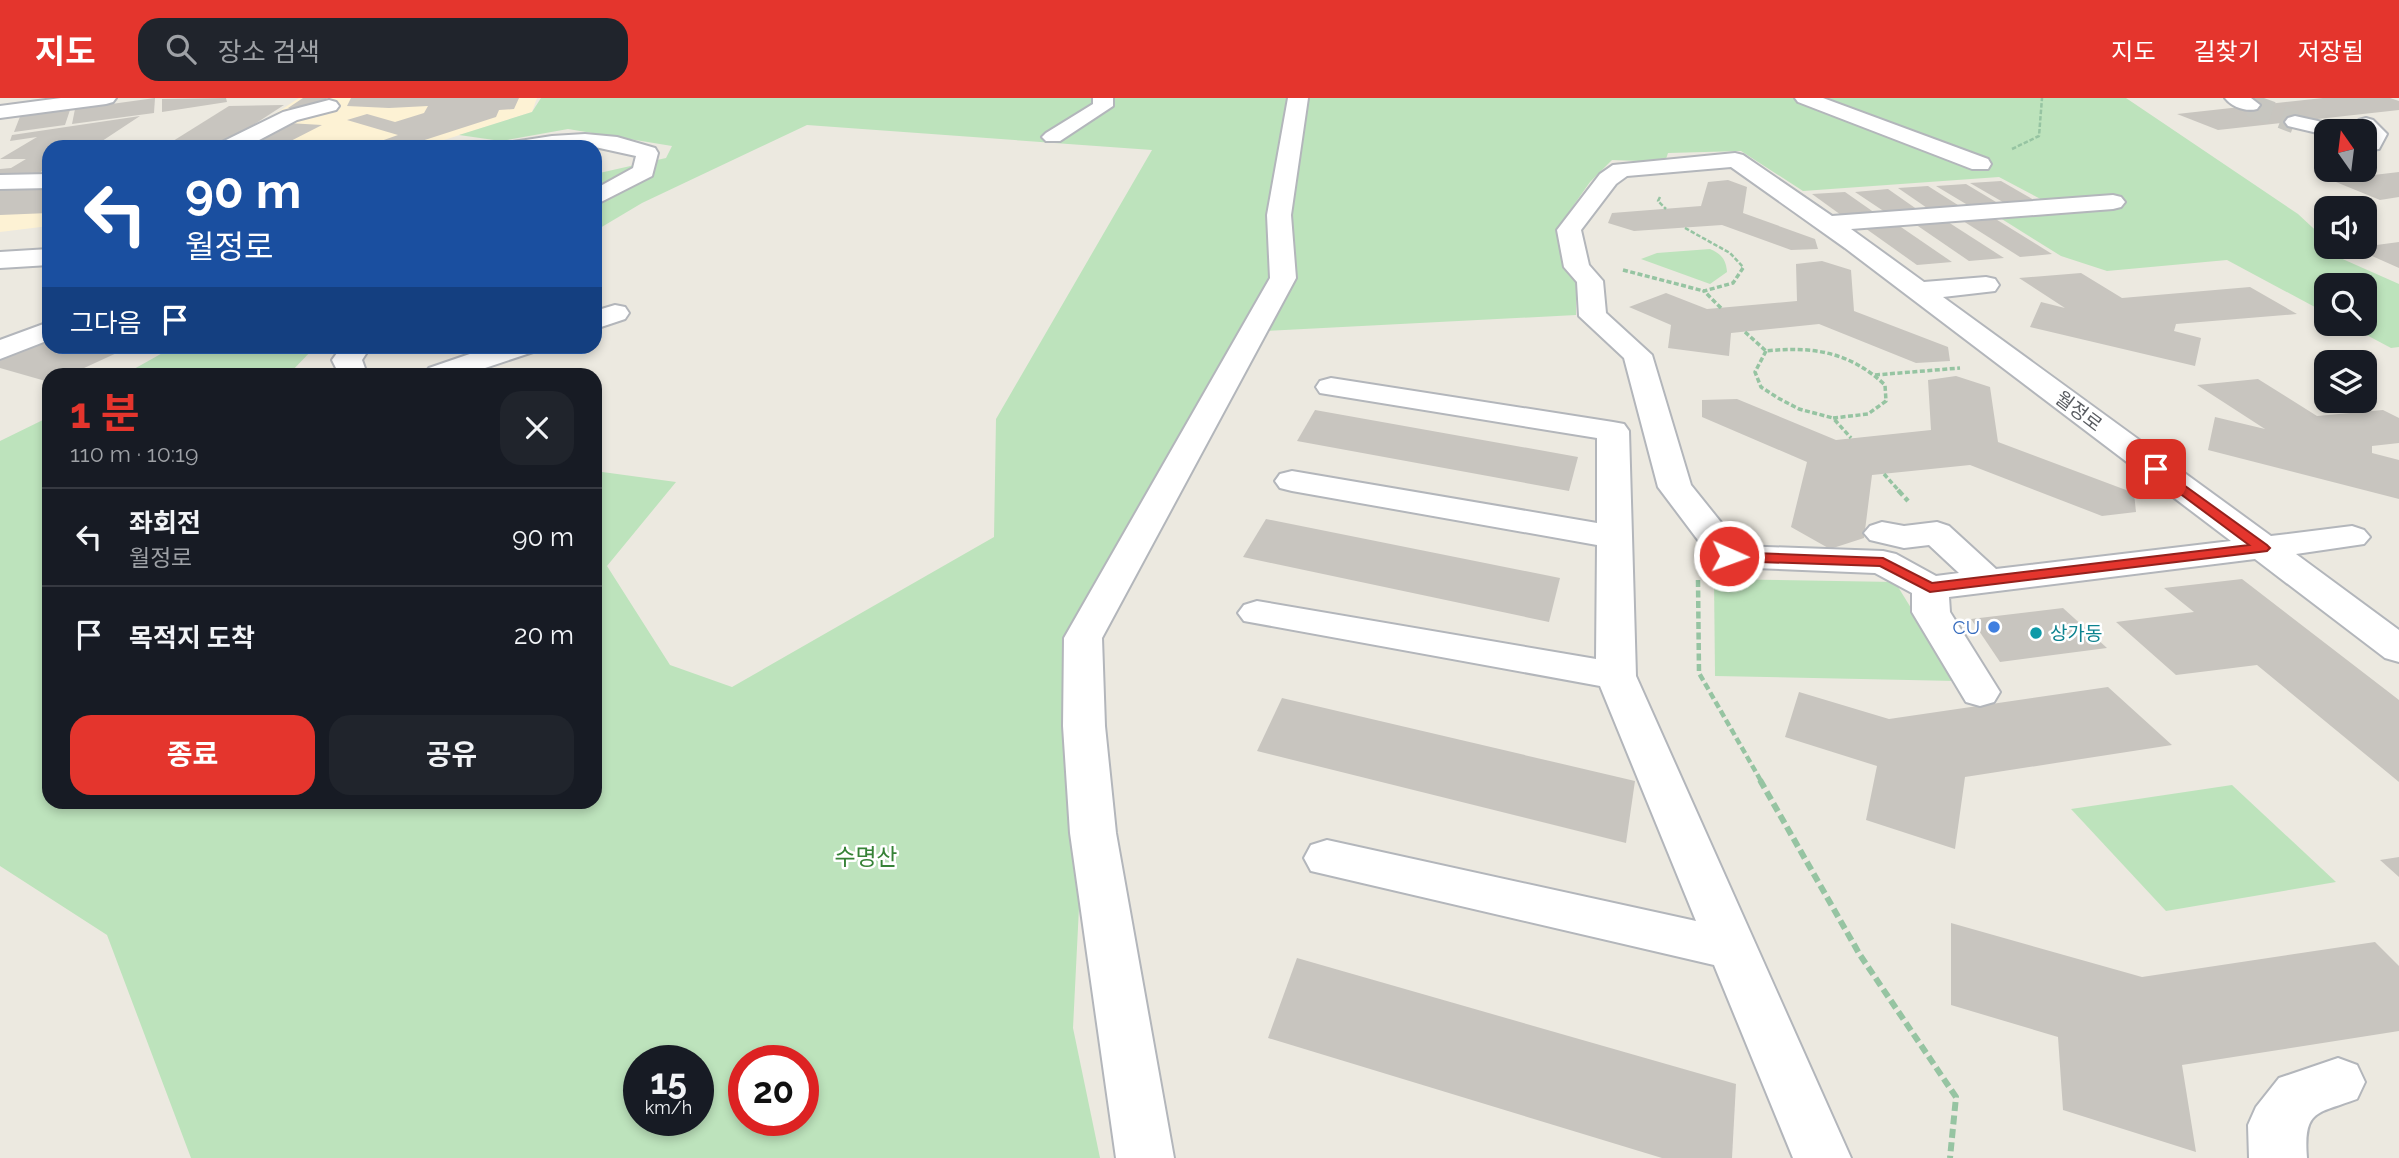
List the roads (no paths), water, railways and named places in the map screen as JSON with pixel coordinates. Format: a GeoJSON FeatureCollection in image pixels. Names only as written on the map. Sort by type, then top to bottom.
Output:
{"type":"FeatureCollection","features":[{"type":"Feature","properties":{"kind":"street"},"geometry":{"type":"LineString","coordinates":[[0,105],[14,98]]}},
{"type":"Feature","properties":{"kind":"street"},"geometry":{"type":"LineString","coordinates":[[0,112],[106,98]]}},
{"type":"Feature","properties":{"kind":"street"},"geometry":{"type":"LineString","coordinates":[[1053,137],[1103,106],[1103,98]]}},
{"type":"Feature","properties":{"kind":"street"},"geometry":{"type":"LineString","coordinates":[[1145,1158],[1093,833],[1084,726],[1083,638],[1283,278],[1279,215],[1298,98]]}},
{"type":"Feature","properties":{"kind":"street"},"geometry":{"type":"LineString","coordinates":[[1805,98],[1980,164]]}},
{"type":"Feature","properties":{"kind":"street"},"geometry":{"type":"LineString","coordinates":[[244,140],[290,116],[329,106]]}},
{"type":"Feature","properties":{"kind":"street"},"geometry":{"type":"LineString","coordinates":[[2295,122],[2314,126]]}},
{"type":"Feature","properties":{"kind":"street"},"geometry":{"type":"LineString","coordinates":[[602,141],[647,153],[644,171],[602,194]]}},
{"type":"Feature","properties":{"kind":"street"},"geometry":{"type":"LineString","coordinates":[[1700,173],[1741,165]]}},
{"type":"Feature","properties":{"kind":"street"},"geometry":{"type":"LineString","coordinates":[[1741,165],[1621,170],[1608,179],[1569,230],[1577,267],[1590,281],[1593,316],[1638,355],[1675,487],[1729,556],[1883,562],[1917,580],[1988,581],[2352,537]]}},
{"type":"Feature","properties":{"kind":"street","name":"월정로"},"geometry":{"type":"LineString","coordinates":[[1741,165],[1826,224],[2399,649]]}},
{"type":"Feature","properties":{"kind":"street"},"geometry":{"type":"LineString","coordinates":[[0,182],[42,181]]}},
{"type":"Feature","properties":{"kind":"street"},"geometry":{"type":"LineString","coordinates":[[1826,224],[2112,202]]}},
{"type":"Feature","properties":{"kind":"street"},"geometry":{"type":"LineString","coordinates":[[0,260],[42,257]]}},
{"type":"Feature","properties":{"kind":"street"},"geometry":{"type":"LineString","coordinates":[[1917,291],[1986,285]]}},
{"type":"Feature","properties":{"kind":"street"},"geometry":{"type":"LineString","coordinates":[[0,350],[42,333]]}},
{"type":"Feature","properties":{"kind":"street"},"geometry":{"type":"LineString","coordinates":[[457,368],[499,354]]}},
{"type":"Feature","properties":{"kind":"street"},"geometry":{"type":"LineString","coordinates":[[1331,387],[1613,431],[1616,676],[1822,1158]]}},
{"type":"Feature","properties":{"kind":"street"},"geometry":{"type":"LineString","coordinates":[[1292,481],[1615,537]]}},
{"type":"Feature","properties":{"kind":"street"},"geometry":{"type":"LineString","coordinates":[[1882,533],[1904,537],[1937,533],[1988,581]]}},
{"type":"Feature","properties":{"kind":"street"},"geometry":{"type":"LineString","coordinates":[[1917,580],[1931,612],[1980,692]]}},
{"type":"Feature","properties":{"kind":"street"},"geometry":{"type":"LineString","coordinates":[[1257,612],[1616,676]]}},
{"type":"Feature","properties":{"kind":"street"},"geometry":{"type":"LineString","coordinates":[[1326,858],[1733,949]]}},
{"type":"Feature","properties":{"kind":"street"},"geometry":{"type":"LineString","coordinates":[[2278,1158],[2276,1125],[2298,1095],[2338,1082]]}},
{"type":"Feature","properties":{"kind":"tunnel"},"geometry":{"type":"LineString","coordinates":[[2250,105],[2295,122]]}},
{"type":"Feature","properties":{"kind":"place","name":"CU"},"geometry":{"type":"Point","coordinates":[1994,627]}},
{"type":"Feature","properties":{"kind":"place","name":"상가동"},"geometry":{"type":"Point","coordinates":[2036,633]}},
{"type":"Feature","properties":{"kind":"park label","name":"수명산"},"geometry":{"type":"Point","coordinates":[866,856]}}]}
